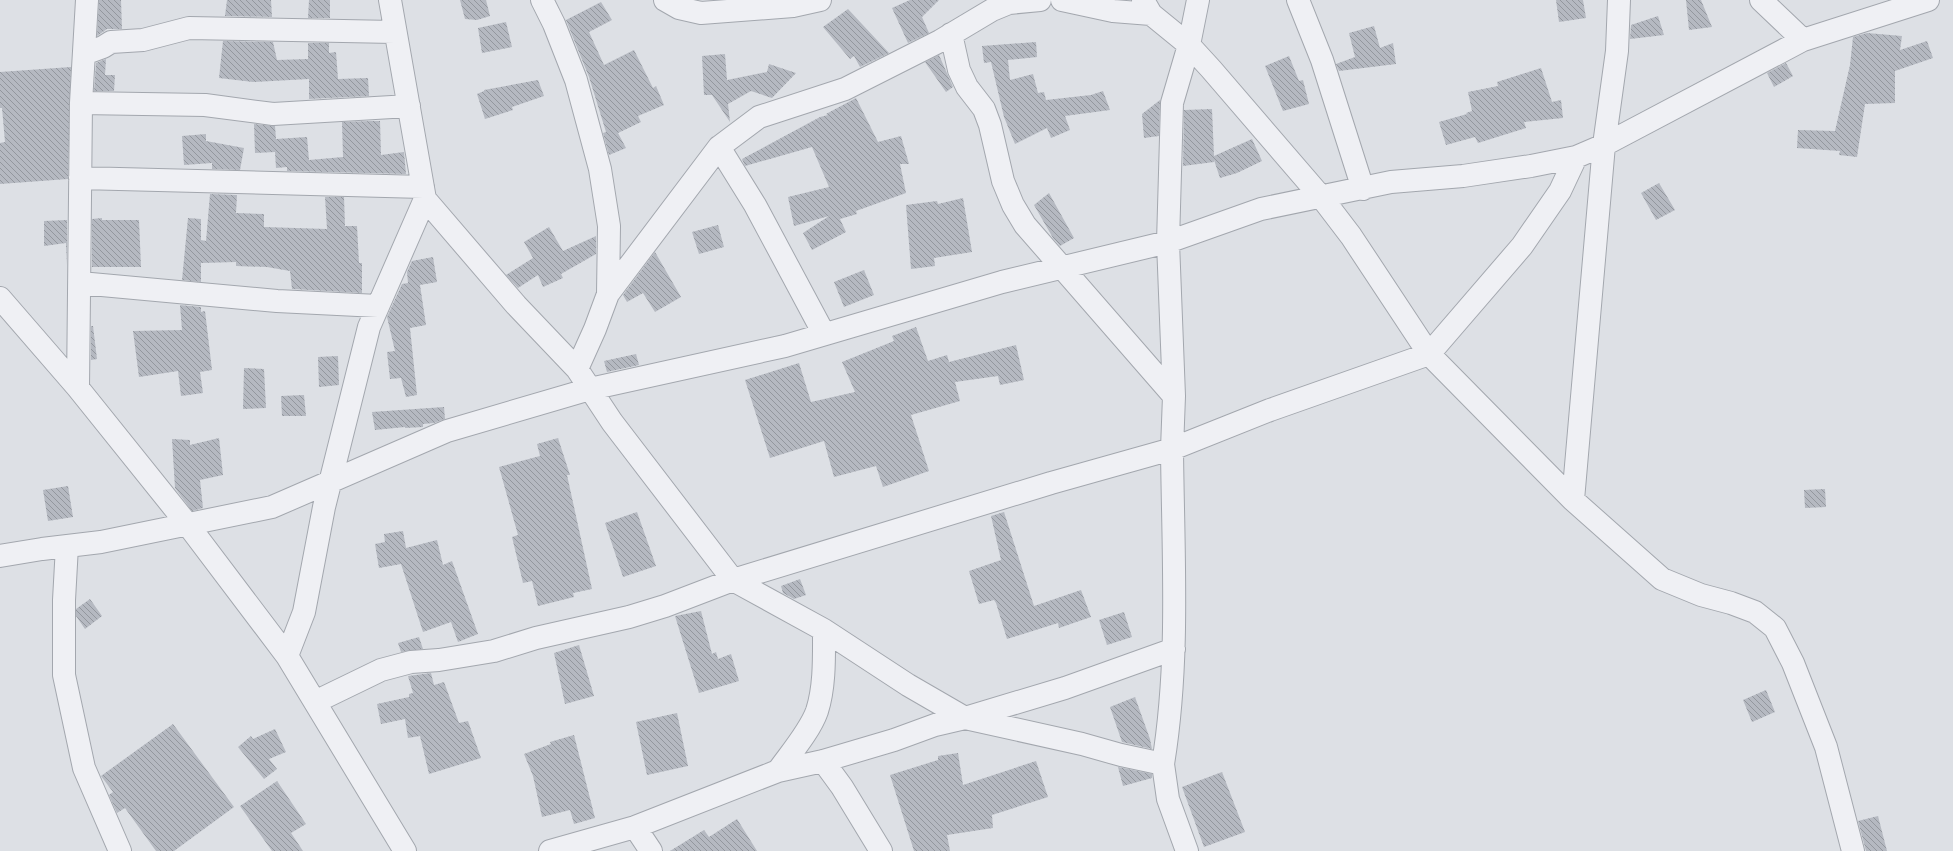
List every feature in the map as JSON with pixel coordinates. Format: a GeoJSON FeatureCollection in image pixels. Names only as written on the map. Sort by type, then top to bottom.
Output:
{"type":"FeatureCollection","features":[{"type":"Feature","properties":{"kind":"street"},"geometry":{"type":"LineString","coordinates":[[78,388],[80,283],[80,103],[87,0]]}},
{"type":"Feature","properties":{"kind":"street"},"geometry":{"type":"LineString","coordinates":[[390,0],[394,32],[424,193],[516,305],[577,368],[590,389],[661,486],[733,580],[824,630],[908,685],[965,718],[1163,764]]}},
{"type":"Feature","properties":{"kind":"street"},"geometry":{"type":"LineString","coordinates":[[542,0],[554,24],[576,80],[600,169],[609,226],[608,294]]}},
{"type":"Feature","properties":{"kind":"street"},"geometry":{"type":"LineString","coordinates":[[666,0],[679,8],[701,13],[793,6],[820,0]]}},
{"type":"Feature","properties":{"kind":"street"},"geometry":{"type":"LineString","coordinates":[[577,368],[595,329],[608,294],[719,147],[759,117],[844,89],[951,34],[992,10],[1009,3],[1040,0]]}},
{"type":"Feature","properties":{"kind":"street"},"geometry":{"type":"LineString","coordinates":[[1062,0],[1113,11],[1147,7],[1189,45],[1322,198],[1351,236],[1429,354],[1573,500],[1662,579],[1701,595],[1731,603],[1756,612],[1775,628],[1793,663],[1826,747],[1853,851]]}},
{"type":"Feature","properties":{"kind":"street"},"geometry":{"type":"LineString","coordinates":[[1187,851],[1168,799],[1163,764],[1169,728],[1174,649],[1172,449],[1174,396],[1168,242],[1172,103],[1189,45],[1198,0]]}},
{"type":"Feature","properties":{"kind":"street"},"geometry":{"type":"LineString","coordinates":[[1298,0],[1322,60],[1363,189]]}},
{"type":"Feature","properties":{"kind":"street"},"geometry":{"type":"LineString","coordinates":[[1573,500],[1604,145],[1617,50],[1620,0]]}},
{"type":"Feature","properties":{"kind":"street"},"geometry":{"type":"LineString","coordinates":[[1761,0],[1803,40]]}},
{"type":"Feature","properties":{"kind":"street"},"geometry":{"type":"LineString","coordinates":[[0,556],[101,542],[272,507],[447,431],[590,389],[785,346],[1002,282],[1168,242],[1261,209],[1322,198],[1391,182],[1463,176],[1531,166],[1576,157],[1604,145],[1803,40],[1928,0]]}},
{"type":"Feature","properties":{"kind":"street"},"geometry":{"type":"LineString","coordinates":[[84,54],[103,47],[111,42],[143,40],[189,28],[394,32]]}},
{"type":"Feature","properties":{"kind":"street"},"geometry":{"type":"LineString","coordinates":[[951,34],[959,70],[967,87],[984,109],[990,125],[1003,181],[1013,205],[1025,225],[1174,396]]}},
{"type":"Feature","properties":{"kind":"street"},"geometry":{"type":"LineString","coordinates":[[80,103],[205,105],[273,114],[409,106]]}},
{"type":"Feature","properties":{"kind":"street"},"geometry":{"type":"LineString","coordinates":[[719,147],[755,205],[824,334]]}},
{"type":"Feature","properties":{"kind":"street"},"geometry":{"type":"LineString","coordinates":[[315,702],[381,670],[411,662],[438,660],[494,651],[536,638],[629,617],[665,606],[733,580],[1050,483],[1172,449],[1270,410],[1429,354],[1522,246],[1560,192],[1576,157]]}},
{"type":"Feature","properties":{"kind":"street"},"geometry":{"type":"LineString","coordinates":[[80,178],[424,193]]}},
{"type":"Feature","properties":{"kind":"street"},"geometry":{"type":"LineString","coordinates":[[287,656],[304,612],[324,507],[369,326],[424,193]]}},
{"type":"Feature","properties":{"kind":"street"},"geometry":{"type":"LineString","coordinates":[[80,283],[277,301],[378,306]]}},
{"type":"Feature","properties":{"kind":"street"},"geometry":{"type":"LineString","coordinates":[[0,298],[78,388],[188,525],[287,656],[399,848]]}},
{"type":"Feature","properties":{"kind":"street"},"geometry":{"type":"LineString","coordinates":[[67,546],[64,600],[64,675],[84,768],[120,851]]}},
{"type":"Feature","properties":{"kind":"street"},"geometry":{"type":"LineString","coordinates":[[778,771],[811,723],[817,710],[822,675],[824,630]]}},
{"type":"Feature","properties":{"kind":"street"},"geometry":{"type":"LineString","coordinates":[[550,851],[635,827],[778,771],[823,761],[894,740],[935,725],[965,718],[1065,688],[1174,649]]}},
{"type":"Feature","properties":{"kind":"street"},"geometry":{"type":"LineString","coordinates":[[823,761],[842,787],[880,851]]}},
{"type":"Feature","properties":{"kind":"street"},"geometry":{"type":"LineString","coordinates":[[635,827],[651,851]]}},
{"type":"Feature","properties":{"kind":"building"},"geometry":{"type":"Polygon","coordinates":[[[99,0],[121,0],[122,29],[107,29],[97,36],[99,0]]]}},
{"type":"Feature","properties":{"kind":"building"},"geometry":{"type":"Polygon","coordinates":[[[227,0],[271,0],[272,17],[225,16],[227,0]]]}},
{"type":"Feature","properties":{"kind":"building"},"geometry":{"type":"Polygon","coordinates":[[[309,0],[330,0],[330,18],[308,18],[309,0]]]}},
{"type":"Feature","properties":{"kind":"building"},"geometry":{"type":"Polygon","coordinates":[[[460,0],[486,0],[490,16],[477,20],[465,19],[460,0]]]}},
{"type":"Feature","properties":{"kind":"building"},"geometry":{"type":"Polygon","coordinates":[[[910,0],[939,0],[922,17],[929,33],[908,43],[892,8],[910,0]]]}},
{"type":"Feature","properties":{"kind":"building"},"geometry":{"type":"Polygon","coordinates":[[[1556,0],[1583,0],[1586,18],[1559,22],[1556,0]]]}},
{"type":"Feature","properties":{"kind":"building"},"geometry":{"type":"Polygon","coordinates":[[[1686,0],[1701,0],[1712,27],[1689,30],[1686,0]]]}},
{"type":"Feature","properties":{"kind":"building"},"geometry":{"type":"Polygon","coordinates":[[[601,2],[612,20],[589,32],[604,65],[634,50],[653,88],[656,86],[664,105],[638,116],[641,122],[618,133],[626,148],[609,155],[603,133],[606,132],[589,77],[566,20],[601,2]]]}},
{"type":"Feature","properties":{"kind":"building"},"geometry":{"type":"Polygon","coordinates":[[[848,9],[889,53],[860,67],[854,56],[850,59],[823,27],[848,9]]]}},
{"type":"Feature","properties":{"kind":"building"},"geometry":{"type":"Polygon","coordinates":[[[1658,16],[1664,35],[1630,39],[1631,25],[1658,16]]]}},
{"type":"Feature","properties":{"kind":"building"},"geometry":{"type":"Polygon","coordinates":[[[506,22],[512,47],[482,53],[478,28],[506,22]]]}},
{"type":"Feature","properties":{"kind":"building"},"geometry":{"type":"Polygon","coordinates":[[[1374,26],[1380,48],[1393,43],[1396,64],[1339,71],[1336,64],[1355,57],[1349,33],[1374,26]]]}},
{"type":"Feature","properties":{"kind":"building"},"geometry":{"type":"Polygon","coordinates":[[[1867,33],[1902,36],[1900,50],[1927,41],[1933,58],[1895,71],[1895,103],[1865,104],[1857,157],[1839,155],[1840,151],[1797,148],[1798,130],[1835,131],[1850,65],[1853,37],[1867,33]]]}},
{"type":"Feature","properties":{"kind":"building"},"geometry":{"type":"Polygon","coordinates":[[[223,41],[273,42],[277,60],[308,59],[308,43],[329,43],[329,53],[336,52],[338,79],[368,78],[369,96],[309,99],[309,79],[253,82],[219,78],[223,41]]]}},
{"type":"Feature","properties":{"kind":"building"},"geometry":{"type":"Polygon","coordinates":[[[1036,42],[1037,57],[1008,60],[1010,80],[1033,74],[1038,93],[1044,92],[1046,100],[1091,95],[1103,91],[1110,110],[1065,116],[1070,130],[1051,138],[1047,128],[1015,144],[1004,117],[991,62],[984,63],[982,46],[1036,42]]]}},
{"type":"Feature","properties":{"kind":"building"},"geometry":{"type":"Polygon","coordinates":[[[725,54],[727,80],[767,72],[769,64],[796,73],[772,98],[751,91],[728,104],[730,122],[712,95],[704,95],[702,56],[725,54]]]}},
{"type":"Feature","properties":{"kind":"building"},"geometry":{"type":"Polygon","coordinates":[[[939,55],[953,87],[946,92],[925,62],[939,55]]]}},
{"type":"Feature","properties":{"kind":"building"},"geometry":{"type":"Polygon","coordinates":[[[1289,56],[1299,81],[1303,80],[1309,104],[1283,111],[1265,66],[1289,56]]]}},
{"type":"Feature","properties":{"kind":"building"},"geometry":{"type":"Polygon","coordinates":[[[106,59],[105,75],[115,75],[114,91],[94,91],[96,63],[106,59]]]}},
{"type":"Feature","properties":{"kind":"building"},"geometry":{"type":"Polygon","coordinates":[[[1786,63],[1793,76],[1774,87],[1767,73],[1786,63]]]}},
{"type":"Feature","properties":{"kind":"building"},"geometry":{"type":"Polygon","coordinates":[[[71,67],[68,179],[0,184],[0,143],[5,142],[2,108],[0,108],[0,72],[71,67]]]}},
{"type":"Feature","properties":{"kind":"building"},"geometry":{"type":"Polygon","coordinates":[[[1541,68],[1552,102],[1561,100],[1563,118],[1524,122],[1526,128],[1478,143],[1475,137],[1446,145],[1439,122],[1467,114],[1466,113],[1472,111],[1468,92],[1498,86],[1497,82],[1541,68]]]}},
{"type":"Feature","properties":{"kind":"building"},"geometry":{"type":"Polygon","coordinates":[[[538,80],[544,96],[512,107],[513,110],[485,119],[477,94],[484,90],[538,80]]]}},
{"type":"Feature","properties":{"kind":"building"},"geometry":{"type":"Polygon","coordinates":[[[856,98],[878,142],[901,136],[909,164],[900,164],[906,193],[856,211],[857,214],[840,219],[846,232],[812,250],[803,233],[829,216],[794,226],[788,197],[829,187],[812,147],[745,166],[742,159],[820,117],[828,115],[826,114],[856,98]]]}},
{"type":"Feature","properties":{"kind":"building"},"geometry":{"type":"Polygon","coordinates":[[[1160,100],[1159,136],[1144,138],[1142,114],[1160,100]]]}},
{"type":"Feature","properties":{"kind":"building"},"geometry":{"type":"Polygon","coordinates":[[[1212,109],[1214,156],[1252,139],[1262,161],[1237,173],[1220,178],[1214,160],[1214,162],[1183,166],[1184,110],[1212,109]]]}},
{"type":"Feature","properties":{"kind":"building"},"geometry":{"type":"Polygon","coordinates":[[[380,121],[381,155],[404,152],[406,174],[287,171],[287,167],[276,168],[275,152],[255,153],[254,124],[275,126],[276,139],[307,137],[309,160],[343,157],[342,122],[380,121]]]}},
{"type":"Feature","properties":{"kind":"building"},"geometry":{"type":"Polygon","coordinates":[[[206,134],[206,141],[244,148],[240,170],[212,169],[212,163],[184,165],[182,136],[206,134]]]}},
{"type":"Feature","properties":{"kind":"building"},"geometry":{"type":"Polygon","coordinates":[[[1659,183],[1675,210],[1656,220],[1641,193],[1659,183]]]}},
{"type":"Feature","properties":{"kind":"building"},"geometry":{"type":"Polygon","coordinates":[[[1049,193],[1074,238],[1060,246],[1053,238],[1034,205],[1049,193]]]}},
{"type":"Feature","properties":{"kind":"building"},"geometry":{"type":"Polygon","coordinates":[[[210,194],[237,195],[236,213],[264,214],[264,227],[327,229],[325,197],[344,197],[345,226],[357,226],[359,263],[362,263],[362,293],[292,289],[290,271],[267,267],[236,266],[236,262],[201,263],[201,282],[182,280],[188,218],[201,219],[201,240],[206,241],[210,194]]]}},
{"type":"Feature","properties":{"kind":"building"},"geometry":{"type":"Polygon","coordinates":[[[963,198],[972,252],[934,258],[935,266],[911,269],[906,205],[937,201],[938,204],[963,198]]]}},
{"type":"Feature","properties":{"kind":"building"},"geometry":{"type":"Polygon","coordinates":[[[102,218],[102,220],[139,220],[141,267],[92,267],[92,219],[102,218]]]}},
{"type":"Feature","properties":{"kind":"building"},"geometry":{"type":"Polygon","coordinates":[[[67,220],[67,265],[66,243],[44,246],[44,221],[67,220]]]}},
{"type":"Feature","properties":{"kind":"building"},"geometry":{"type":"Polygon","coordinates":[[[718,225],[724,247],[699,254],[692,232],[718,225]]]}},
{"type":"Feature","properties":{"kind":"building"},"geometry":{"type":"Polygon","coordinates":[[[549,227],[563,251],[596,236],[596,254],[561,274],[563,278],[543,287],[538,275],[518,288],[506,275],[533,258],[524,242],[549,227]]]}},
{"type":"Feature","properties":{"kind":"building"},"geometry":{"type":"Polygon","coordinates":[[[655,252],[681,297],[655,312],[643,293],[627,302],[623,295],[655,252]]]}},
{"type":"Feature","properties":{"kind":"building"},"geometry":{"type":"Polygon","coordinates":[[[433,257],[437,282],[420,285],[426,325],[410,328],[417,395],[406,397],[401,378],[390,379],[387,352],[395,351],[387,317],[402,284],[408,283],[407,272],[412,261],[433,257]]]}},
{"type":"Feature","properties":{"kind":"building"},"geometry":{"type":"Polygon","coordinates":[[[864,270],[874,295],[844,307],[834,282],[864,270]]]}},
{"type":"Feature","properties":{"kind":"building"},"geometry":{"type":"Polygon","coordinates":[[[180,305],[201,307],[201,312],[205,311],[212,370],[200,372],[203,393],[181,396],[178,371],[139,377],[133,331],[182,330],[180,305]]]}},
{"type":"Feature","properties":{"kind":"building"},"geometry":{"type":"Polygon","coordinates":[[[91,326],[93,326],[97,359],[91,360],[91,326]]]}},
{"type":"Feature","properties":{"kind":"building"},"geometry":{"type":"Polygon","coordinates":[[[916,327],[928,361],[947,355],[949,362],[1016,345],[1024,380],[1000,385],[998,376],[955,382],[960,401],[911,415],[929,471],[883,487],[876,466],[834,477],[824,441],[770,458],[745,380],[799,363],[811,402],[855,392],[842,362],[894,341],[892,336],[916,327]]]}},
{"type":"Feature","properties":{"kind":"building"},"geometry":{"type":"Polygon","coordinates":[[[636,354],[639,365],[607,372],[604,361],[636,354]]]}},
{"type":"Feature","properties":{"kind":"building"},"geometry":{"type":"Polygon","coordinates":[[[338,356],[339,385],[319,387],[318,357],[338,356]]]}},
{"type":"Feature","properties":{"kind":"building"},"geometry":{"type":"Polygon","coordinates":[[[244,368],[264,369],[266,408],[243,409],[244,368]]]}},
{"type":"Feature","properties":{"kind":"building"},"geometry":{"type":"Polygon","coordinates":[[[304,395],[306,416],[282,416],[281,396],[304,395]]]}},
{"type":"Feature","properties":{"kind":"building"},"geometry":{"type":"Polygon","coordinates":[[[444,407],[445,419],[434,423],[423,424],[423,427],[375,430],[372,412],[444,407]]]}},
{"type":"Feature","properties":{"kind":"building"},"geometry":{"type":"Polygon","coordinates":[[[219,438],[223,475],[200,480],[203,508],[192,511],[175,488],[172,439],[190,440],[190,445],[219,438]]]}},
{"type":"Feature","properties":{"kind":"building"},"geometry":{"type":"Polygon","coordinates":[[[558,438],[570,475],[567,475],[592,589],[573,593],[574,597],[538,606],[532,581],[523,583],[512,537],[518,535],[499,467],[540,456],[537,444],[558,438]]]}},
{"type":"Feature","properties":{"kind":"building"},"geometry":{"type":"Polygon","coordinates":[[[68,486],[73,517],[48,521],[43,490],[68,486]]]}},
{"type":"Feature","properties":{"kind":"building"},"geometry":{"type":"Polygon","coordinates":[[[1825,489],[1826,507],[1805,508],[1804,490],[1825,489]]]}},
{"type":"Feature","properties":{"kind":"building"},"geometry":{"type":"Polygon","coordinates":[[[637,512],[656,566],[623,577],[605,523],[637,512]]]}},
{"type":"Feature","properties":{"kind":"building"},"geometry":{"type":"Polygon","coordinates":[[[1004,512],[1034,606],[1081,590],[1091,617],[1059,628],[1058,623],[1007,639],[996,603],[994,600],[979,604],[969,571],[1001,560],[991,516],[1004,512]]]}},
{"type":"Feature","properties":{"kind":"building"},"geometry":{"type":"Polygon","coordinates":[[[403,531],[406,548],[437,540],[443,565],[452,561],[478,634],[458,642],[451,622],[423,632],[401,564],[379,568],[375,544],[385,542],[384,534],[403,531]]]}},
{"type":"Feature","properties":{"kind":"building"},"geometry":{"type":"Polygon","coordinates":[[[800,579],[806,595],[794,599],[783,593],[781,586],[800,579]]]}},
{"type":"Feature","properties":{"kind":"building"},"geometry":{"type":"Polygon","coordinates":[[[90,599],[102,616],[85,629],[76,616],[76,609],[90,599]]]}},
{"type":"Feature","properties":{"kind":"building"},"geometry":{"type":"Polygon","coordinates":[[[701,611],[712,654],[716,652],[718,659],[731,654],[739,681],[699,693],[675,616],[701,611]]]}},
{"type":"Feature","properties":{"kind":"building"},"geometry":{"type":"Polygon","coordinates":[[[1124,612],[1132,637],[1107,645],[1099,620],[1124,612]]]}},
{"type":"Feature","properties":{"kind":"building"},"geometry":{"type":"Polygon","coordinates":[[[419,637],[423,649],[401,652],[398,643],[419,637]]]}},
{"type":"Feature","properties":{"kind":"building"},"geometry":{"type":"Polygon","coordinates":[[[579,645],[594,696],[565,704],[554,653],[579,645]]]}},
{"type":"Feature","properties":{"kind":"building"},"geometry":{"type":"Polygon","coordinates":[[[431,673],[434,685],[444,682],[459,723],[468,721],[481,758],[429,774],[420,736],[408,738],[405,719],[381,724],[377,704],[409,697],[409,694],[413,693],[408,676],[431,673]]]}},
{"type":"Feature","properties":{"kind":"building"},"geometry":{"type":"Polygon","coordinates":[[[1766,690],[1775,712],[1752,722],[1743,700],[1766,690]]]}},
{"type":"Feature","properties":{"kind":"building"},"geometry":{"type":"Polygon","coordinates":[[[1135,697],[1150,739],[1152,749],[1122,742],[1110,707],[1135,697]]]}},
{"type":"Feature","properties":{"kind":"building"},"geometry":{"type":"Polygon","coordinates":[[[677,713],[688,766],[647,775],[636,722],[677,713]]]}},
{"type":"Feature","properties":{"kind":"building"},"geometry":{"type":"Polygon","coordinates":[[[173,724],[234,807],[174,851],[156,851],[125,808],[117,813],[109,795],[113,792],[101,776],[173,724]]]}},
{"type":"Feature","properties":{"kind":"building"},"geometry":{"type":"Polygon","coordinates":[[[275,729],[286,752],[269,759],[277,769],[264,779],[238,747],[251,736],[253,739],[275,729]]]}},
{"type":"Feature","properties":{"kind":"building"},"geometry":{"type":"Polygon","coordinates":[[[574,735],[595,818],[574,824],[570,810],[542,817],[533,776],[524,754],[551,744],[550,742],[574,735]]]}},
{"type":"Feature","properties":{"kind":"building"},"geometry":{"type":"Polygon","coordinates":[[[958,753],[963,785],[1036,761],[1048,797],[992,815],[993,828],[947,835],[950,851],[914,851],[890,775],[938,760],[938,756],[958,753]]]}},
{"type":"Feature","properties":{"kind":"building"},"geometry":{"type":"Polygon","coordinates":[[[1118,767],[1152,774],[1152,778],[1123,786],[1118,767]]]}},
{"type":"Feature","properties":{"kind":"building"},"geometry":{"type":"Polygon","coordinates":[[[1222,772],[1245,832],[1204,847],[1182,787],[1222,772]]]}},
{"type":"Feature","properties":{"kind":"building"},"geometry":{"type":"Polygon","coordinates":[[[277,781],[306,824],[291,833],[303,851],[272,851],[240,806],[277,781]]]}},
{"type":"Feature","properties":{"kind":"building"},"geometry":{"type":"Polygon","coordinates":[[[1878,816],[1887,851],[1866,851],[1858,821],[1878,816]]]}},
{"type":"Feature","properties":{"kind":"building"},"geometry":{"type":"Polygon","coordinates":[[[737,819],[757,851],[670,851],[704,830],[709,837],[737,819]]]}}]}
